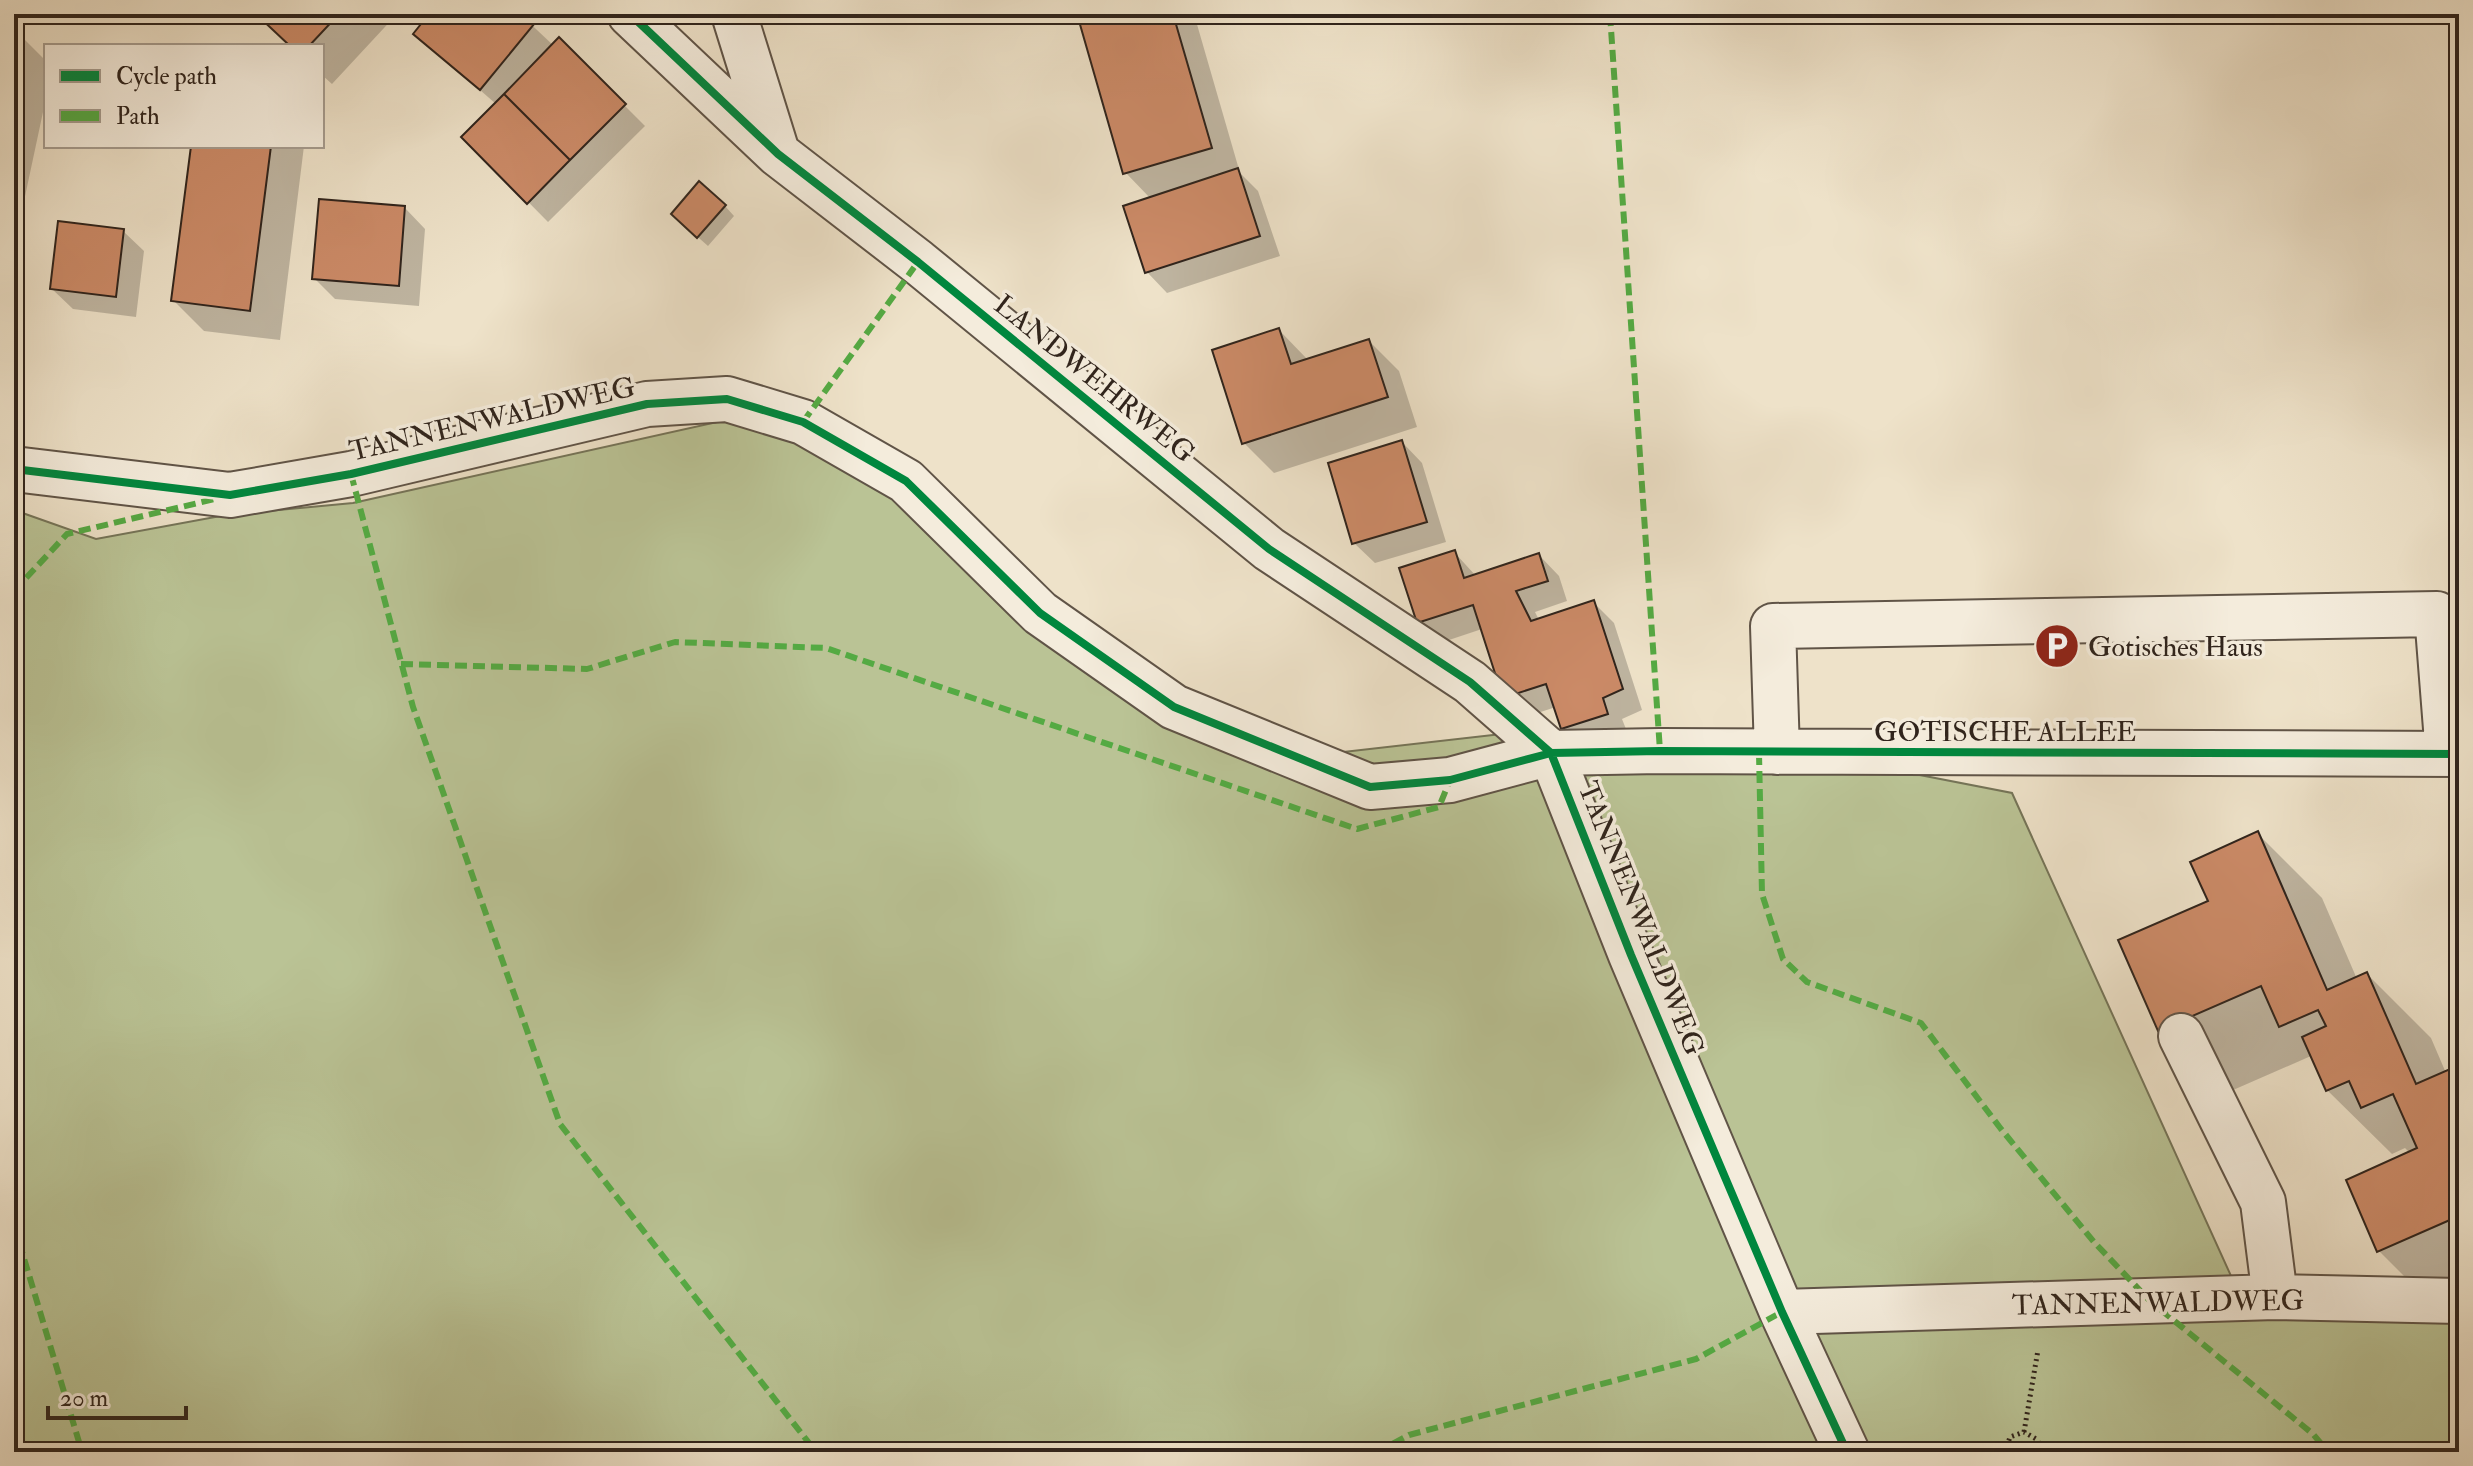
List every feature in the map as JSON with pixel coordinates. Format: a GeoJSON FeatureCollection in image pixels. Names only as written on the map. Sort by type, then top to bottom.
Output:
{"type":"FeatureCollection","features":[{"type":"Feature","properties":{"kind":"street","name":"LANDWEHRWEG"},"geometry":{"type":"LineString","coordinates":[[630,14],[778,154],[918,262],[1269,549],[1470,682],[1551,753]]}},
{"type":"Feature","properties":{"kind":"street"},"geometry":{"type":"LineString","coordinates":[[734,14],[778,154]]}},
{"type":"Feature","properties":{"kind":"street","name":"TANNENWALDWEG"},"geometry":{"type":"LineString","coordinates":[[14,469],[230,495],[351,474],[647,404],[727,399],[803,422],[906,481],[1040,613],[1174,707],[1370,787],[1450,780],[1551,753],[1631,955],[1782,1312],[2275,1297],[2459,1301]]}},
{"type":"Feature","properties":{"kind":"street"},"geometry":{"type":"LineString","coordinates":[[1777,752],[1773,626],[2437,614],[2454,754]]}},
{"type":"Feature","properties":{"kind":"street","name":"GOTISCHE ALLEE"},"geometry":{"type":"LineString","coordinates":[[1551,753],[2454,754]]}},
{"type":"Feature","properties":{"kind":"street"},"geometry":{"type":"LineString","coordinates":[[2181,1036],[2263,1202],[2275,1297]]}},
{"type":"Feature","properties":{"kind":"street"},"geometry":{"type":"LineString","coordinates":[[1782,1312],[1847,1452]]}},
{"type":"Feature","properties":{"kind":"path"},"geometry":{"type":"LineString","coordinates":[[2024,1432],[2046,1304]]}},
{"type":"Feature","properties":{"kind":"path"},"geometry":{"type":"LineString","coordinates":[[2005,1452],[2010,1437],[2024,1432],[2038,1440],[2040,1452]]}},
{"type":"Feature","properties":{"kind":"green space"},"geometry":{"type":"Polygon","coordinates":[[[753,414],[902,483],[1036,616],[1317,755],[1537,730],[1660,730],[1776,747],[2012,793],[2241,1298],[2459,1290],[2459,1452],[14,1452],[14,510],[96,539],[226,515],[353,503],[753,414]]]}},
{"type":"Feature","properties":{"kind":"building"},"geometry":{"type":"Polygon","coordinates":[[[256,14],[339,14],[311,44],[288,44],[256,14]]]}},
{"type":"Feature","properties":{"kind":"building"},"geometry":{"type":"Polygon","coordinates":[[[429,14],[523,14],[535,23],[480,90],[413,34],[429,14]]]}},
{"type":"Feature","properties":{"kind":"building"},"geometry":{"type":"Polygon","coordinates":[[[1077,14],[1173,14],[1212,148],[1123,174],[1077,14]]]}},
{"type":"Feature","properties":{"kind":"building"},"geometry":{"type":"Polygon","coordinates":[[[14,33],[23,35],[14,78],[14,33]]]}},
{"type":"Feature","properties":{"kind":"building"},"geometry":{"type":"Polygon","coordinates":[[[559,37],[626,104],[570,160],[504,94],[559,37]]]}},
{"type":"Feature","properties":{"kind":"building"},"geometry":{"type":"Polygon","coordinates":[[[504,94],[570,160],[527,204],[461,137],[504,94]]]}},
{"type":"Feature","properties":{"kind":"building"},"geometry":{"type":"Polygon","coordinates":[[[191,148],[271,148],[250,311],[171,301],[191,148]]]}},
{"type":"Feature","properties":{"kind":"building"},"geometry":{"type":"Polygon","coordinates":[[[1238,168],[1260,236],[1145,273],[1123,206],[1238,168]]]}},
{"type":"Feature","properties":{"kind":"building"},"geometry":{"type":"Polygon","coordinates":[[[699,181],[726,205],[697,238],[671,214],[699,181]]]}},
{"type":"Feature","properties":{"kind":"building"},"geometry":{"type":"Polygon","coordinates":[[[319,199],[405,206],[399,286],[312,279],[319,199]]]}},
{"type":"Feature","properties":{"kind":"building"},"geometry":{"type":"Polygon","coordinates":[[[58,221],[124,229],[116,297],[50,289],[58,221]]]}},
{"type":"Feature","properties":{"kind":"building"},"geometry":{"type":"Polygon","coordinates":[[[1279,328],[1291,364],[1369,339],[1388,397],[1242,444],[1212,350],[1279,328]]]}},
{"type":"Feature","properties":{"kind":"building"},"geometry":{"type":"Polygon","coordinates":[[[1402,440],[1427,522],[1352,544],[1328,463],[1402,440]]]}},
{"type":"Feature","properties":{"kind":"building"},"geometry":{"type":"Polygon","coordinates":[[[1455,550],[1464,578],[1539,553],[1548,581],[1516,591],[1531,621],[1594,600],[1623,689],[1603,698],[1608,714],[1561,729],[1546,684],[1503,698],[1473,605],[1417,623],[1399,568],[1455,550]]]}},
{"type":"Feature","properties":{"kind":"building"},"geometry":{"type":"Polygon","coordinates":[[[2258,831],[2327,990],[2367,972],[2416,1084],[2457,1066],[2459,1070],[2459,1216],[2377,1252],[2346,1180],[2417,1148],[2393,1094],[2361,1108],[2349,1081],[2326,1091],[2302,1037],[2326,1026],[2318,1010],[2279,1027],[2261,986],[2158,1031],[2118,940],[2208,901],[2190,862],[2258,831]]]}},
{"type":"Feature","properties":{"kind":"marked path"},"geometry":{"type":"LineString","coordinates":[[1610,14],[1660,751]]}},
{"type":"Feature","properties":{"kind":"marked path"},"geometry":{"type":"LineString","coordinates":[[803,422],[918,262]]}},
{"type":"Feature","properties":{"kind":"marked path"},"geometry":{"type":"LineString","coordinates":[[351,474],[413,707],[560,1124],[816,1452]]}},
{"type":"Feature","properties":{"kind":"marked path"},"geometry":{"type":"LineString","coordinates":[[14,591],[67,534],[215,499]]}},
{"type":"Feature","properties":{"kind":"marked path"},"geometry":{"type":"LineString","coordinates":[[401,664],[587,669],[675,642],[826,648],[1357,829],[1439,807],[1450,780]]}},
{"type":"Feature","properties":{"kind":"marked path"},"geometry":{"type":"LineString","coordinates":[[1759,753],[1762,894],[1783,959],[1807,982],[1921,1023],[2001,1129],[2094,1242],[2150,1301],[2313,1434],[2328,1452]]}},
{"type":"Feature","properties":{"kind":"marked path"},"geometry":{"type":"LineString","coordinates":[[14,1225],[82,1452]]}},
{"type":"Feature","properties":{"kind":"marked path"},"geometry":{"type":"LineString","coordinates":[[1377,1452],[1409,1435],[1696,1359],[1782,1312]]}},
{"type":"Feature","properties":{"kind":"cycle path"},"geometry":{"type":"LineString","coordinates":[[630,14],[778,154],[918,262],[1269,549],[1470,682],[1551,753],[1631,955],[1782,1312],[1847,1452]]}},
{"type":"Feature","properties":{"kind":"cycle path"},"geometry":{"type":"LineString","coordinates":[[14,469],[230,495],[351,474],[647,404],[727,399],[803,422],[906,481],[1040,613],[1174,707],[1370,787],[1450,780],[1551,753],[2459,754]]}},
{"type":"Feature","properties":{"kind":"place","name":"Gotisches Haus"},"geometry":{"type":"Point","coordinates":[2057,646]}}]}
